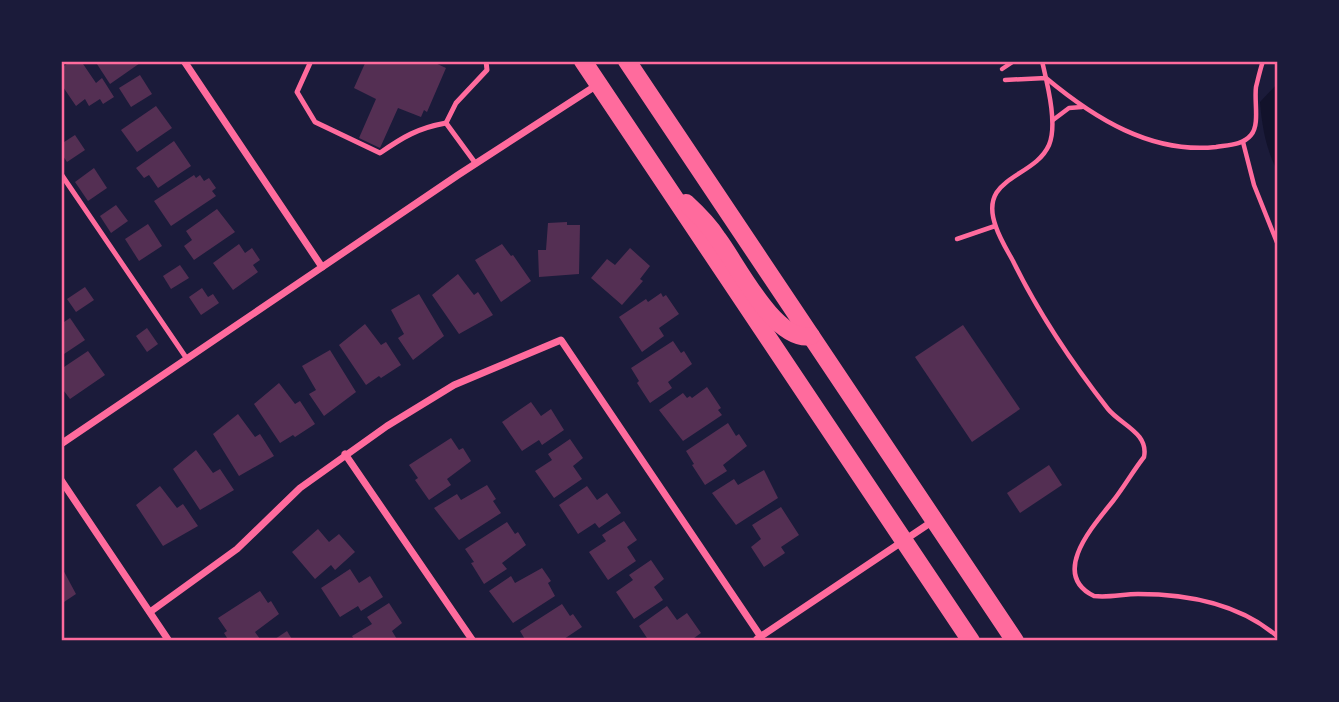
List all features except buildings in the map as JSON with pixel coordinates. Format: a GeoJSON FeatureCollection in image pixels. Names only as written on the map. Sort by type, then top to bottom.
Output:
{"type":"FeatureCollection","features":[{"type":"Feature","properties":{"kind":"main road"},"geometry":{"type":"LineString","coordinates":[[583,61],[971,641]]}},
{"type":"Feature","properties":{"kind":"main road"},"geometry":{"type":"LineString","coordinates":[[627,61],[1015,641]]}},
{"type":"Feature","properties":{"kind":"main road"},"geometry":{"type":"LineString","coordinates":[[661,178],[705,221],[772,316],[789,333],[804,338],[811,336]]}},
{"type":"Feature","properties":{"kind":"street"},"geometry":{"type":"LineString","coordinates":[[184,61],[322,267]]}},
{"type":"Feature","properties":{"kind":"street"},"geometry":{"type":"LineString","coordinates":[[61,444],[598,84]]}},
{"type":"Feature","properties":{"kind":"street"},"geometry":{"type":"LineString","coordinates":[[150,611],[237,549],[300,488],[387,426],[454,385],[561,340],[759,639],[934,521]]}},
{"type":"Feature","properties":{"kind":"street"},"geometry":{"type":"LineString","coordinates":[[345,454],[473,641]]}},
{"type":"Feature","properties":{"kind":"street"},"geometry":{"type":"LineString","coordinates":[[61,480],[169,641]]}},
{"type":"Feature","properties":{"kind":"lane"},"geometry":{"type":"LineString","coordinates":[[312,61],[297,92],[315,122],[380,153],[414,131],[446,123],[456,103],[487,70],[486,61]]}},
{"type":"Feature","properties":{"kind":"lane"},"geometry":{"type":"LineString","coordinates":[[446,123],[476,164]]}},
{"type":"Feature","properties":{"kind":"lane"},"geometry":{"type":"LineString","coordinates":[[61,174],[187,359]]}},
{"type":"Feature","properties":{"kind":"path"},"geometry":{"type":"LineString","coordinates":[[1002,69],[1014,61]]}},
{"type":"Feature","properties":{"kind":"path"},"geometry":{"type":"LineString","coordinates":[[1042,61],[1052,121],[1049,145],[1044,153],[1009,179],[994,198],[995,226],[1028,292],[1082,375],[1114,417],[1142,439],[1146,449],[1144,457],[1084,540],[1077,556],[1075,577],[1086,592],[1094,596],[1164,594],[1224,605],[1265,626],[1278,637]]}},
{"type":"Feature","properties":{"kind":"path"},"geometry":{"type":"LineString","coordinates":[[1005,80],[1046,78],[1083,107],[1119,127],[1160,144],[1201,148],[1243,142],[1254,130],[1256,89],[1263,61]]}},
{"type":"Feature","properties":{"kind":"path"},"geometry":{"type":"LineString","coordinates":[[1052,121],[1069,108],[1083,107]]}},
{"type":"Feature","properties":{"kind":"path"},"geometry":{"type":"LineString","coordinates":[[1243,142],[1254,185],[1278,245]]}},
{"type":"Feature","properties":{"kind":"path"},"geometry":{"type":"LineString","coordinates":[[957,239],[995,226]]}},
{"type":"Feature","properties":{"kind":"shaded area"},"geometry":{"type":"Polygon","coordinates":[[[1278,83],[1278,172],[1265,138],[1260,102],[1278,83]]]}}]}
